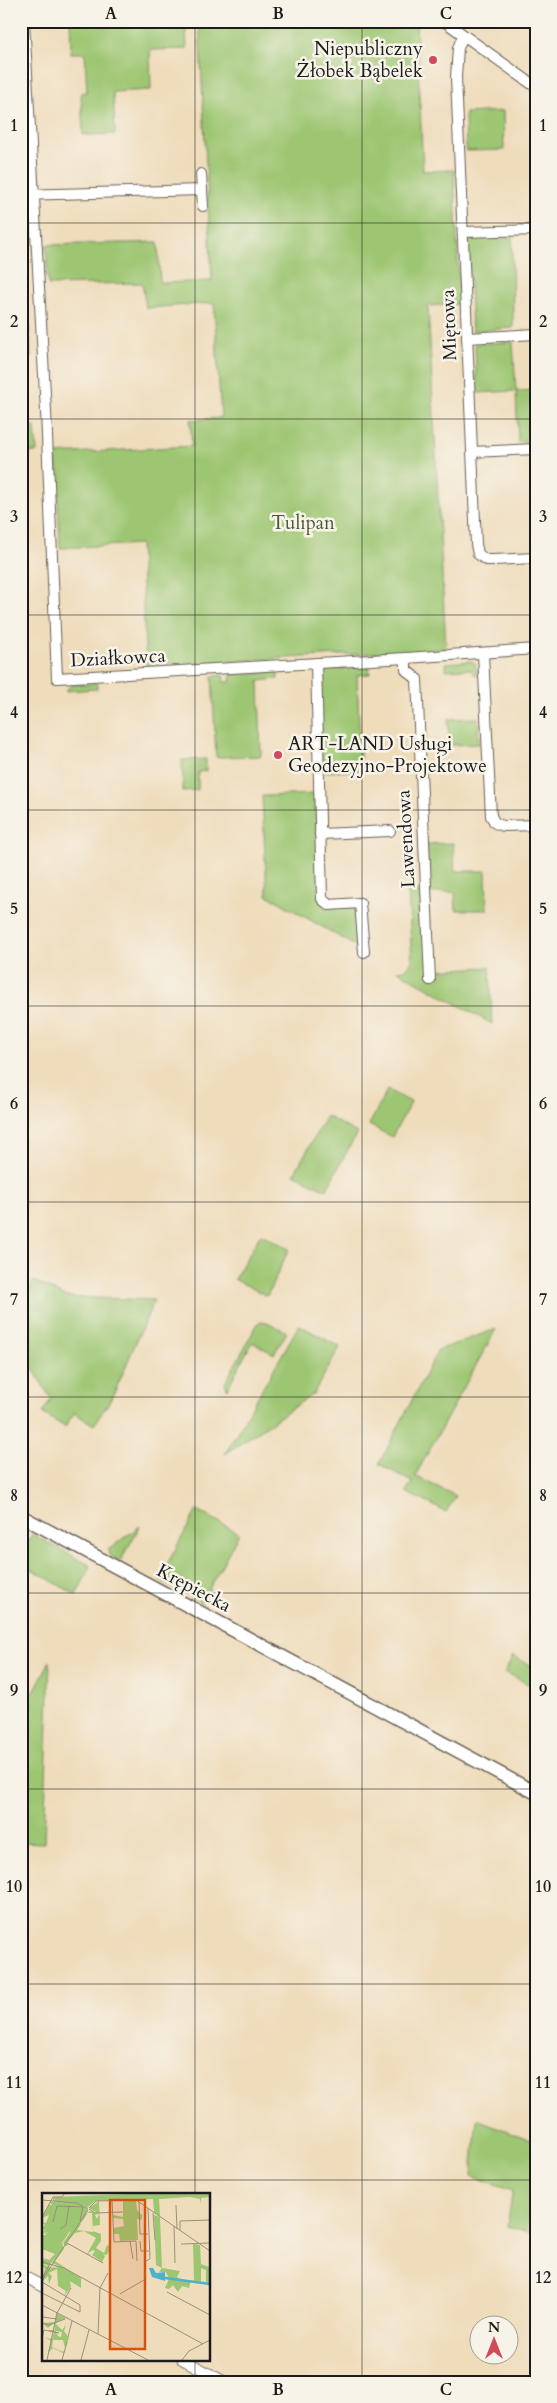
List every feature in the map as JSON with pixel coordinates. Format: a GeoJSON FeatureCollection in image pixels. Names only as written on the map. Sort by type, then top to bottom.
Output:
{"type":"FeatureCollection","features":[{"type":"Feature","properties":{"kind":"street","name":"Działkowca"},"geometry":{"type":"LineString","coordinates":[[24,21],[32,195],[46,412],[57,678],[482,654]]}},
{"type":"Feature","properties":{"kind":"street"},"geometry":{"type":"LineString","coordinates":[[444,21],[536,87]]}},
{"type":"Feature","properties":{"kind":"street","name":"Miętowa"},"geometry":{"type":"LineString","coordinates":[[463,36],[458,48],[456,76],[478,554],[486,560],[536,558]]}},
{"type":"Feature","properties":{"kind":"street"},"geometry":{"type":"LineString","coordinates":[[201,174],[203,206]]}},
{"type":"Feature","properties":{"kind":"street"},"geometry":{"type":"LineString","coordinates":[[21,195],[202,190]]}},
{"type":"Feature","properties":{"kind":"street"},"geometry":{"type":"LineString","coordinates":[[462,232],[536,230]]}},
{"type":"Feature","properties":{"kind":"street"},"geometry":{"type":"LineString","coordinates":[[467,338],[536,334]]}},
{"type":"Feature","properties":{"kind":"street"},"geometry":{"type":"LineString","coordinates":[[472,452],[536,449]]}},
{"type":"Feature","properties":{"kind":"street"},"geometry":{"type":"LineString","coordinates":[[536,649],[482,654],[491,816],[495,823],[503,826],[536,825]]}},
{"type":"Feature","properties":{"kind":"street","name":"Lawendowa"},"geometry":{"type":"LineString","coordinates":[[406,658],[406,670],[416,679],[430,980]]}},
{"type":"Feature","properties":{"kind":"street"},"geometry":{"type":"LineString","coordinates":[[316,663],[322,899],[329,905],[360,903],[364,952]]}},
{"type":"Feature","properties":{"kind":"street"},"geometry":{"type":"LineString","coordinates":[[320,834],[390,831]]}},
{"type":"Feature","properties":{"kind":"street","name":"Krępiecka"},"geometry":{"type":"LineString","coordinates":[[21,1516],[536,1793]]}},
{"type":"Feature","properties":{"kind":"street"},"geometry":{"type":"LineString","coordinates":[[21,2275],[42,2286]]}},
{"type":"Feature","properties":{"kind":"street"},"geometry":{"type":"LineString","coordinates":[[184,2360],[225,2382]]}},
{"type":"Feature","properties":{"kind":"green space"},"geometry":{"type":"Polygon","coordinates":[[[70,21],[186,21],[187,49],[150,50],[151,90],[113,92],[115,134],[83,135],[81,93],[87,92],[85,53],[71,53],[70,21]]]}},
{"type":"Feature","properties":{"kind":"green space","name":"Tulipan"},"geometry":{"type":"Polygon","coordinates":[[[416,21],[423,171],[454,170],[460,304],[428,306],[446,649],[146,666],[140,544],[60,548],[56,454],[192,446],[190,420],[221,418],[214,303],[146,308],[142,283],[48,285],[46,245],[158,242],[160,283],[212,281],[199,23],[416,21]]]}},
{"type":"Feature","properties":{"kind":"green space"},"geometry":{"type":"Polygon","coordinates":[[[503,111],[504,150],[466,151],[465,113],[503,111]]]}},
{"type":"Feature","properties":{"kind":"green space"},"geometry":{"type":"Polygon","coordinates":[[[512,237],[513,328],[472,331],[468,239],[512,237]]]}},
{"type":"Feature","properties":{"kind":"green space"},"geometry":{"type":"Polygon","coordinates":[[[29,325],[31,357],[21,358],[21,326],[29,325]]]}},
{"type":"Feature","properties":{"kind":"green space"},"geometry":{"type":"Polygon","coordinates":[[[513,342],[516,391],[477,393],[475,344],[513,342]]]}},
{"type":"Feature","properties":{"kind":"green space"},"geometry":{"type":"Polygon","coordinates":[[[536,390],[536,440],[518,442],[516,391],[536,390]]]}},
{"type":"Feature","properties":{"kind":"green space"},"geometry":{"type":"Polygon","coordinates":[[[35,427],[37,452],[21,453],[21,428],[35,427]]]}},
{"type":"Feature","properties":{"kind":"green space"},"geometry":{"type":"Polygon","coordinates":[[[471,661],[475,663],[476,671],[480,671],[477,676],[469,669],[446,670],[446,663],[471,661]]]}},
{"type":"Feature","properties":{"kind":"green space"},"geometry":{"type":"Polygon","coordinates":[[[369,667],[370,674],[357,675],[361,771],[322,772],[319,670],[369,667]]]}},
{"type":"Feature","properties":{"kind":"green space"},"geometry":{"type":"Polygon","coordinates":[[[278,672],[278,679],[259,681],[261,756],[216,757],[212,676],[223,675],[224,682],[230,682],[231,674],[278,672]]]}},
{"type":"Feature","properties":{"kind":"green space"},"geometry":{"type":"Polygon","coordinates":[[[97,683],[97,689],[65,691],[71,685],[97,683]]]}},
{"type":"Feature","properties":{"kind":"green space"},"geometry":{"type":"Polygon","coordinates":[[[478,718],[479,744],[449,745],[448,719],[478,718]]]}},
{"type":"Feature","properties":{"kind":"green space"},"geometry":{"type":"Polygon","coordinates":[[[532,745],[536,745],[535,818],[532,745]]]}},
{"type":"Feature","properties":{"kind":"green space"},"geometry":{"type":"Polygon","coordinates":[[[206,759],[206,771],[198,772],[198,790],[183,791],[182,760],[206,759]]]}},
{"type":"Feature","properties":{"kind":"green space"},"geometry":{"type":"Polygon","coordinates":[[[315,794],[320,903],[352,907],[357,911],[362,950],[267,895],[262,796],[315,794]]]}},
{"type":"Feature","properties":{"kind":"green space"},"geometry":{"type":"Polygon","coordinates":[[[453,843],[455,871],[486,871],[487,910],[456,910],[455,892],[429,893],[427,844],[453,843]]]}},
{"type":"Feature","properties":{"kind":"green space"},"geometry":{"type":"Polygon","coordinates":[[[408,892],[425,892],[433,970],[490,967],[492,1024],[398,971],[405,970],[412,962],[408,892]]]}},
{"type":"Feature","properties":{"kind":"green space"},"geometry":{"type":"Polygon","coordinates":[[[387,1090],[411,1102],[392,1137],[369,1125],[387,1090]]]}},
{"type":"Feature","properties":{"kind":"green space"},"geometry":{"type":"Polygon","coordinates":[[[326,1116],[357,1133],[326,1190],[294,1174],[326,1116]]]}},
{"type":"Feature","properties":{"kind":"green space"},"geometry":{"type":"Polygon","coordinates":[[[261,1234],[289,1249],[267,1296],[234,1279],[261,1234]]]}},
{"type":"Feature","properties":{"kind":"green space"},"geometry":{"type":"Polygon","coordinates":[[[34,1281],[66,1297],[154,1300],[113,1396],[94,1425],[74,1413],[65,1427],[42,1413],[51,1399],[21,1348],[21,1305],[34,1281]]]}},
{"type":"Feature","properties":{"kind":"green space"},"geometry":{"type":"Polygon","coordinates":[[[261,1321],[287,1332],[274,1354],[252,1342],[227,1389],[225,1383],[258,1323],[261,1321]]]}},
{"type":"Feature","properties":{"kind":"green space"},"geometry":{"type":"Polygon","coordinates":[[[299,1325],[340,1347],[313,1394],[225,1454],[299,1325]]]}},
{"type":"Feature","properties":{"kind":"green space"},"geometry":{"type":"Polygon","coordinates":[[[496,1329],[415,1476],[456,1496],[446,1512],[406,1492],[412,1482],[379,1464],[438,1350],[496,1329]]]}},
{"type":"Feature","properties":{"kind":"green space"},"geometry":{"type":"Polygon","coordinates":[[[197,1510],[239,1533],[202,1602],[159,1579],[197,1510]]]}},
{"type":"Feature","properties":{"kind":"green space"},"geometry":{"type":"Polygon","coordinates":[[[140,1526],[120,1562],[109,1555],[108,1550],[140,1526]]]}},
{"type":"Feature","properties":{"kind":"green space"},"geometry":{"type":"Polygon","coordinates":[[[32,1534],[91,1566],[76,1595],[21,1563],[21,1553],[32,1534]]]}},
{"type":"Feature","properties":{"kind":"green space"},"geometry":{"type":"Polygon","coordinates":[[[513,1656],[536,1668],[536,1688],[505,1672],[513,1656]]]}},
{"type":"Feature","properties":{"kind":"green space"},"geometry":{"type":"Polygon","coordinates":[[[50,1661],[44,1843],[21,1842],[21,1687],[33,1693],[50,1661]]]}},
{"type":"Feature","properties":{"kind":"green space"},"geometry":{"type":"Polygon","coordinates":[[[477,2119],[536,2142],[536,2234],[507,2226],[513,2190],[472,2176],[477,2119]]]}},
{"type":"Feature","properties":{"kind":"place","name":"Niepubliczny Żłobek Bąbelek"},"geometry":{"type":"Point","coordinates":[433,60]}},
{"type":"Feature","properties":{"kind":"place","name":"ART-LAND Usługi Geodezyjno-Projektowe"},"geometry":{"type":"Point","coordinates":[278,755]}}]}
